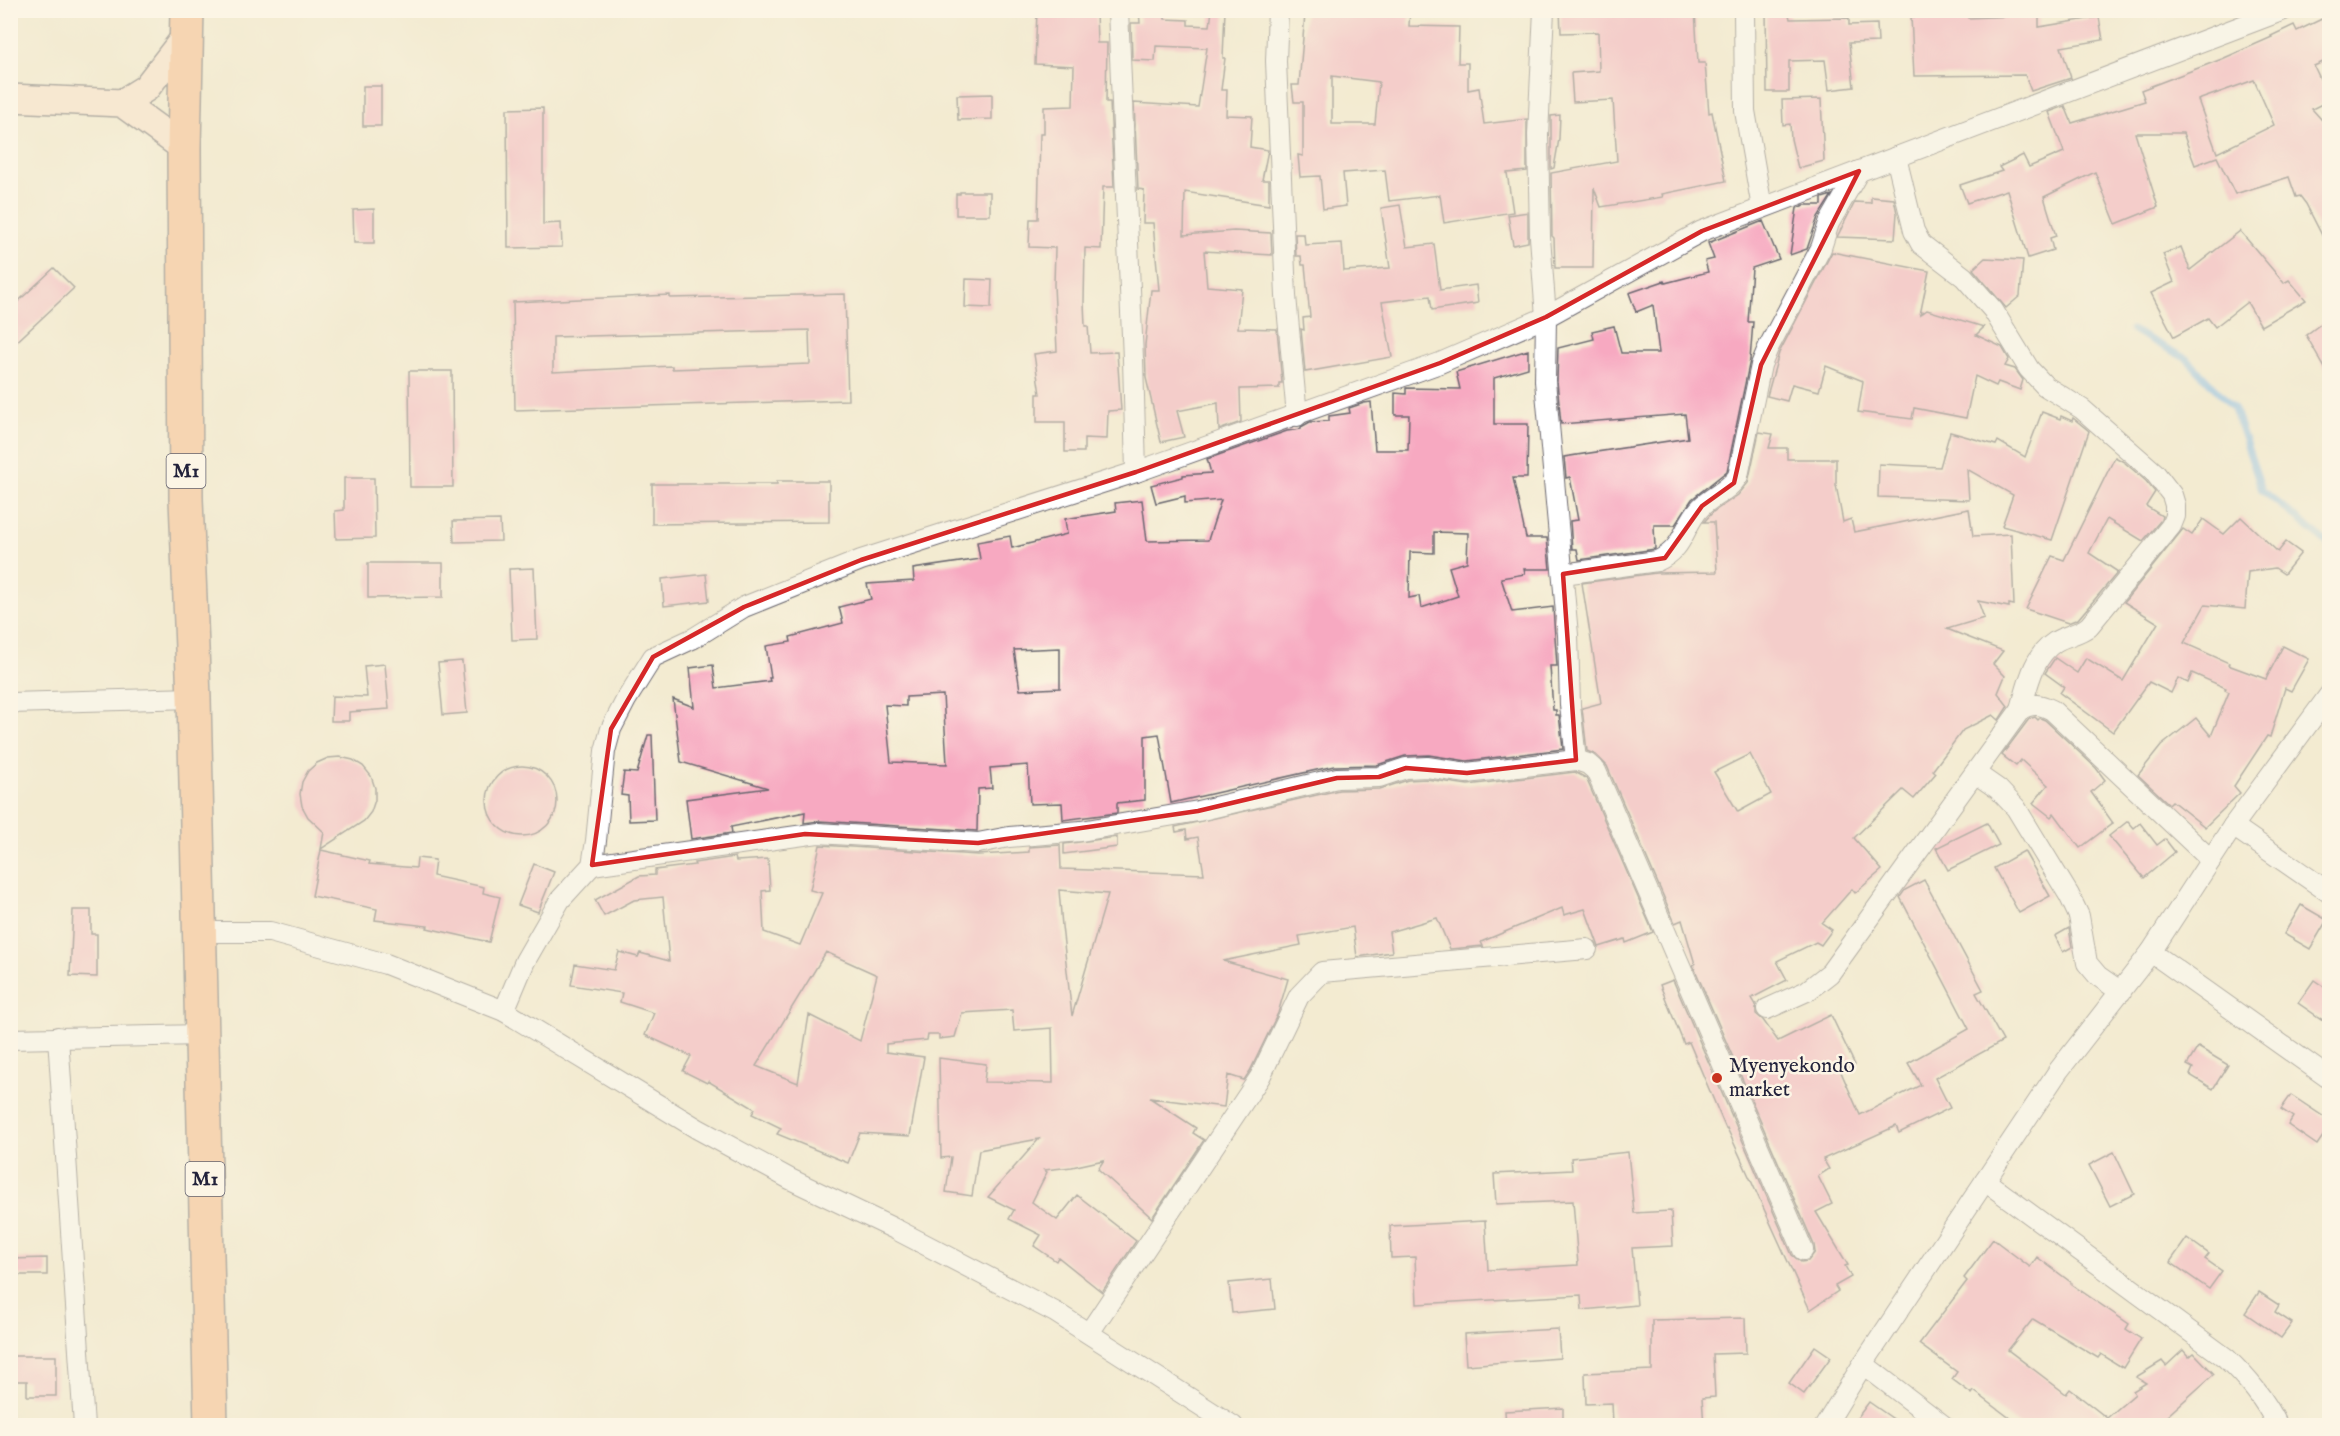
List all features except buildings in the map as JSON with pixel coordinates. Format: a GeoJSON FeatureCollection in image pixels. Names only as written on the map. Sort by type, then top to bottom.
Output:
{"type":"FeatureCollection","features":[{"type":"Feature","properties":{"kind":"highway","name":"M1"},"geometry":{"type":"LineString","coordinates":[[187,23],[184,148],[186,499],[194,698],[211,1425]]}},
{"type":"Feature","properties":{"kind":"street"},"geometry":{"type":"LineString","coordinates":[[1118,10],[1136,472]]}},
{"type":"Feature","properties":{"kind":"street"},"geometry":{"type":"LineString","coordinates":[[1278,10],[1276,61],[1286,296],[1297,416]]}},
{"type":"Feature","properties":{"kind":"street"},"geometry":{"type":"LineString","coordinates":[[1544,10],[1538,135],[1540,237],[1546,317],[1545,381],[1568,635],[1570,705],[1576,760]]}},
{"type":"Feature","properties":{"kind":"street"},"geometry":{"type":"LineString","coordinates":[[1744,10],[1746,111],[1762,208]]}},
{"type":"Feature","properties":{"kind":"street"},"geometry":{"type":"LineString","coordinates":[[504,1011],[525,961],[561,900],[592,865],[605,751],[611,729],[652,657],[694,638],[744,607],[861,560],[1136,472],[1440,363],[1546,317],[1702,231],[2284,10]]}},
{"type":"Feature","properties":{"kind":"street"},"geometry":{"type":"LineString","coordinates":[[122,103],[146,88],[187,23]]}},
{"type":"Feature","properties":{"kind":"street"},"geometry":{"type":"LineString","coordinates":[[10,98],[122,103],[184,148]]}},
{"type":"Feature","properties":{"kind":"street"},"geometry":{"type":"LineString","coordinates":[[1767,1009],[1807,992],[1830,973],[2021,709],[2032,670],[2043,652],[2056,641],[2081,633],[2089,626],[2171,526],[2175,505],[2172,495],[2155,473],[2082,410],[2045,386],[2029,369],[1993,310],[1964,277],[1921,244],[1914,231],[1896,157]]}},
{"type":"Feature","properties":{"kind":"street"},"geometry":{"type":"LineString","coordinates":[[1563,574],[1665,558],[1677,546],[1702,506],[1734,483],[1738,476],[1761,365],[1821,248],[1829,223],[1859,171]]}},
{"type":"Feature","properties":{"kind":"street"},"geometry":{"type":"LineString","coordinates":[[1825,1425],[1863,1364],[2059,1071],[2151,952],[2234,826],[2330,694]]}},
{"type":"Feature","properties":{"kind":"street"},"geometry":{"type":"LineString","coordinates":[[10,703],[194,698]]}},
{"type":"Feature","properties":{"kind":"street"},"geometry":{"type":"LineString","coordinates":[[2021,709],[2030,704],[2043,705],[2052,710],[2211,860]]}},
{"type":"Feature","properties":{"kind":"street"},"geometry":{"type":"LineString","coordinates":[[592,865],[818,833],[978,843],[1009,837],[1081,831],[1198,811],[1337,778],[1379,777],[1406,768],[1467,773],[1576,760],[1588,764],[1596,771],[1803,1250]]}},
{"type":"Feature","properties":{"kind":"street"},"geometry":{"type":"LineString","coordinates":[[1975,773],[1998,789],[2016,808],[2069,895],[2079,916],[2087,963],[2098,976],[2121,992]]}},
{"type":"Feature","properties":{"kind":"street"},"geometry":{"type":"LineString","coordinates":[[2234,826],[2330,893]]}},
{"type":"Feature","properties":{"kind":"street"},"geometry":{"type":"LineString","coordinates":[[199,932],[270,932],[386,964],[504,1011],[698,1129],[790,1179],[897,1230],[1055,1312],[1233,1425]]}},
{"type":"Feature","properties":{"kind":"street"},"geometry":{"type":"LineString","coordinates":[[1089,1333],[1260,1077],[1299,996],[1322,972],[1587,949]]}},
{"type":"Feature","properties":{"kind":"street"},"geometry":{"type":"LineString","coordinates":[[2151,952],[2330,1079]]}},
{"type":"Feature","properties":{"kind":"street"},"geometry":{"type":"LineString","coordinates":[[10,1039],[202,1035]]}},
{"type":"Feature","properties":{"kind":"street"},"geometry":{"type":"LineString","coordinates":[[58,1037],[84,1425]]}},
{"type":"Feature","properties":{"kind":"street"},"geometry":{"type":"LineString","coordinates":[[1984,1181],[2226,1358],[2249,1379],[2266,1401],[2278,1425]]}},
{"type":"Feature","properties":{"kind":"street"},"geometry":{"type":"LineString","coordinates":[[1863,1364],[1944,1425]]}},
{"type":"Feature","properties":{"kind":"highlighted area"},"geometry":{"type":"Polygon","coordinates":[[[1859,171],[1761,365],[1734,483],[1702,506],[1665,558],[1563,574],[1576,760],[1467,773],[1406,768],[1379,777],[1337,778],[1198,811],[978,843],[805,834],[592,865],[611,729],[653,657],[744,607],[861,560],[1136,472],[1440,363],[1546,317],[1702,231],[1859,171]]]}},
{"type":"Feature","properties":{"kind":"waterway"},"geometry":{"type":"LineString","coordinates":[[2132,330],[2187,359],[2234,408],[2262,490],[2330,545]]}},
{"type":"Feature","properties":{"kind":"place","name":"Myenyekondo market"},"geometry":{"type":"Point","coordinates":[1717,1078]}}]}
